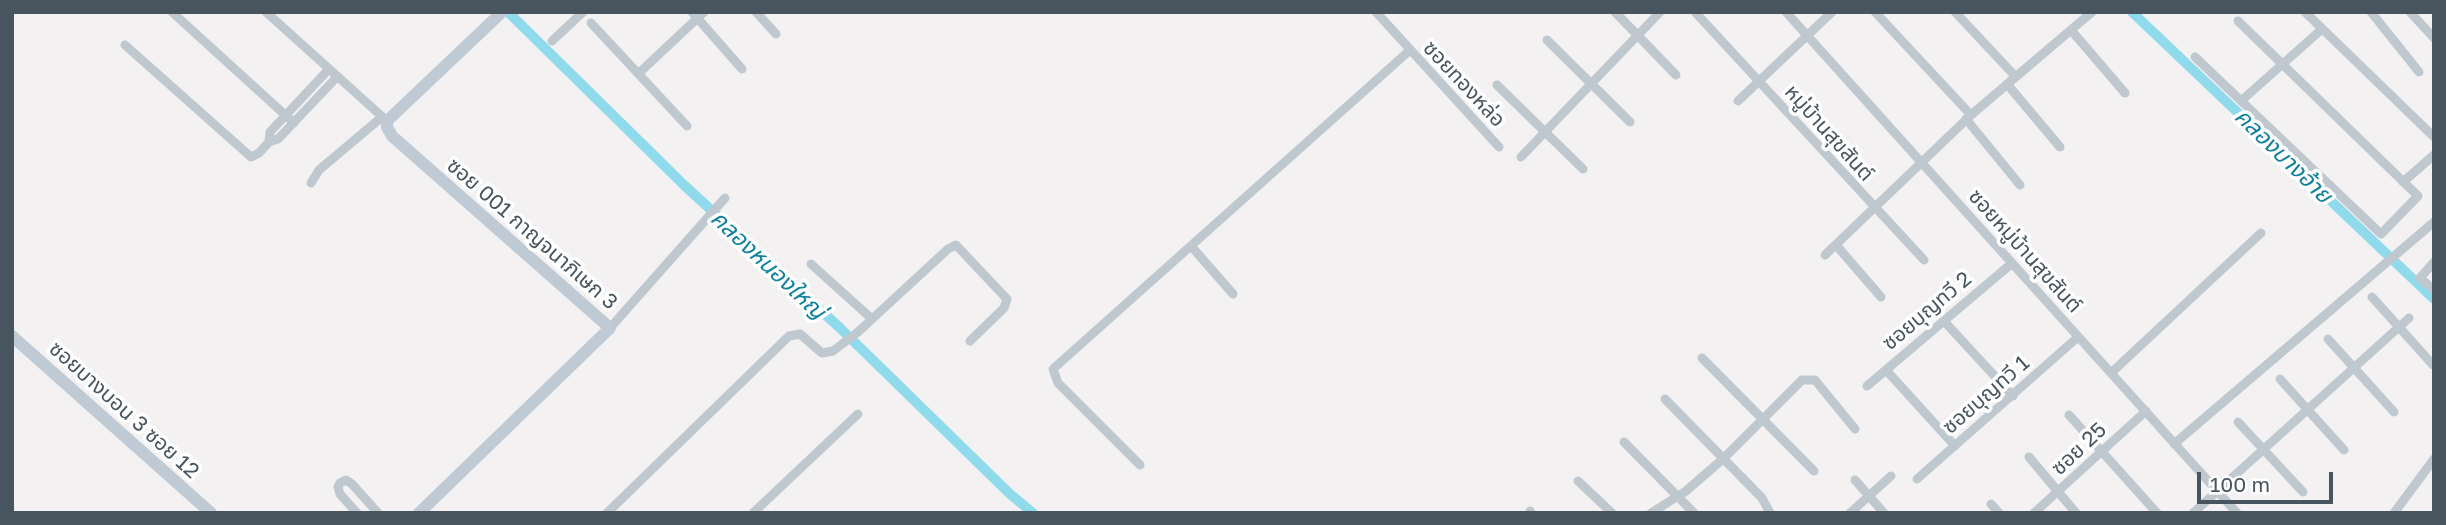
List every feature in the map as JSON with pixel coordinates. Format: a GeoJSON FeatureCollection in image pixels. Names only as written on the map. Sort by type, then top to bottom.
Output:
{"type":"FeatureCollection","features":[{"type":"Feature","properties":{"kind":"street"},"geometry":{"type":"LineString","coordinates":[[172,12],[294,123]]}},
{"type":"Feature","properties":{"kind":"street"},"geometry":{"type":"LineString","coordinates":[[266,12],[385,119]]}},
{"type":"Feature","properties":{"kind":"street"},"geometry":{"type":"LineString","coordinates":[[552,41],[583,12]]}},
{"type":"Feature","properties":{"kind":"street"},"geometry":{"type":"LineString","coordinates":[[755,12],[776,34]]}},
{"type":"Feature","properties":{"kind":"street","name":"ซอยทองหล่อ"},"geometry":{"type":"LineString","coordinates":[[1376,12],[1499,147]]}},
{"type":"Feature","properties":{"kind":"street"},"geometry":{"type":"LineString","coordinates":[[1615,12],[1676,75]]}},
{"type":"Feature","properties":{"kind":"street"},"geometry":{"type":"LineString","coordinates":[[1521,157],[1661,12]]}},
{"type":"Feature","properties":{"kind":"street","name":"หมู่บ้านสุขสันต์"},"geometry":{"type":"LineString","coordinates":[[1695,12],[1873,208],[1924,260]]}},
{"type":"Feature","properties":{"kind":"street","name":"ซอยหมู่บ้านสุขสันต์"},"geometry":{"type":"LineString","coordinates":[[1786,12],[2237,513]]}},
{"type":"Feature","properties":{"kind":"street","name":"หมู่บ้านสุขสันต์"},"geometry":{"type":"LineString","coordinates":[[1738,101],[1832,12]]}},
{"type":"Feature","properties":{"kind":"street"},"geometry":{"type":"LineString","coordinates":[[1875,12],[1969,117],[2020,185]]}},
{"type":"Feature","properties":{"kind":"street"},"geometry":{"type":"LineString","coordinates":[[1955,12],[2015,76]]}},
{"type":"Feature","properties":{"kind":"street","name":"หมู่บ้านสุขสันต์"},"geometry":{"type":"LineString","coordinates":[[1825,255],[1969,117],[2092,12]]}},
{"type":"Feature","properties":{"kind":"street"},"geometry":{"type":"LineString","coordinates":[[2305,12],[2434,137]]}},
{"type":"Feature","properties":{"kind":"street"},"geometry":{"type":"LineString","coordinates":[[2371,12],[2420,72]]}},
{"type":"Feature","properties":{"kind":"street"},"geometry":{"type":"LineString","coordinates":[[2410,12],[2434,38]]}},
{"type":"Feature","properties":{"kind":"street"},"geometry":{"type":"LineString","coordinates":[[639,73],[697,14],[742,69]]}},
{"type":"Feature","properties":{"kind":"street"},"geometry":{"type":"LineString","coordinates":[[311,183],[319,170],[385,119],[497,17]]}},
{"type":"Feature","properties":{"kind":"street"},"geometry":{"type":"LineString","coordinates":[[2196,57],[2381,234],[2418,196],[2238,21]]}},
{"type":"Feature","properties":{"kind":"street"},"geometry":{"type":"LineString","coordinates":[[591,23],[687,126]]}},
{"type":"Feature","properties":{"kind":"street"},"geometry":{"type":"LineString","coordinates":[[2241,101],[2322,29]]}},
{"type":"Feature","properties":{"kind":"street"},"geometry":{"type":"LineString","coordinates":[[2071,30],[2125,93]]}},
{"type":"Feature","properties":{"kind":"street"},"geometry":{"type":"LineString","coordinates":[[1547,40],[1630,121]]}},
{"type":"Feature","properties":{"kind":"street"},"geometry":{"type":"LineString","coordinates":[[125,45],[244,154],[251,157],[269,142],[278,139],[337,78]]}},
{"type":"Feature","properties":{"kind":"street"},"geometry":{"type":"LineString","coordinates":[[1140,465],[1058,383],[1053,369],[1409,51]]}},
{"type":"Feature","properties":{"kind":"street"},"geometry":{"type":"LineString","coordinates":[[269,142],[270,132],[328,70]]}},
{"type":"Feature","properties":{"kind":"street"},"geometry":{"type":"LineString","coordinates":[[2007,83],[2060,147]]}},
{"type":"Feature","properties":{"kind":"street"},"geometry":{"type":"LineString","coordinates":[[1497,85],[1583,169]]}},
{"type":"Feature","properties":{"kind":"street","name":"ซอย 001 กาญจนาภิเษก 3"},"geometry":{"type":"LineString","coordinates":[[385,119],[392,136],[610,328],[419,513]]}},
{"type":"Feature","properties":{"kind":"street"},"geometry":{"type":"LineString","coordinates":[[2403,182],[2434,155]]}},
{"type":"Feature","properties":{"kind":"street"},"geometry":{"type":"LineString","coordinates":[[610,328],[722,201]]}},
{"type":"Feature","properties":{"kind":"street"},"geometry":{"type":"LineString","coordinates":[[2174,444],[2434,222]]}},
{"type":"Feature","properties":{"kind":"street"},"geometry":{"type":"LineString","coordinates":[[2110,373],[2261,233]]}},
{"type":"Feature","properties":{"kind":"street"},"geometry":{"type":"LineString","coordinates":[[607,513],[789,336],[800,334],[825,354],[858,332],[948,249],[958,245],[1007,299],[1004,308],[970,341]]}},
{"type":"Feature","properties":{"kind":"street"},"geometry":{"type":"LineString","coordinates":[[1836,245],[1881,297]]}},
{"type":"Feature","properties":{"kind":"street"},"geometry":{"type":"LineString","coordinates":[[1191,246],[1233,294]]}},
{"type":"Feature","properties":{"kind":"street"},"geometry":{"type":"LineString","coordinates":[[2434,262],[2420,278],[2434,290]]}},
{"type":"Feature","properties":{"kind":"street"},"geometry":{"type":"LineString","coordinates":[[811,264],[872,319]]}},
{"type":"Feature","properties":{"kind":"street","name":"ซอยบุญทวี 2"},"geometry":{"type":"LineString","coordinates":[[1867,386],[2011,264]]}},
{"type":"Feature","properties":{"kind":"street"},"geometry":{"type":"LineString","coordinates":[[2372,297],[2433,365]]}},
{"type":"Feature","properties":{"kind":"street"},"geometry":{"type":"LineString","coordinates":[[2193,513],[2214,490],[2409,318]]}},
{"type":"Feature","properties":{"kind":"street"},"geometry":{"type":"LineString","coordinates":[[1943,320],[2013,396]]}},
{"type":"Feature","properties":{"kind":"street","name":"ซอยบางบอน 3 ซอย 12"},"geometry":{"type":"LineString","coordinates":[[12,336],[211,513]]}},
{"type":"Feature","properties":{"kind":"street","name":"ซอยบุญทวี 1"},"geometry":{"type":"LineString","coordinates":[[1917,478],[2078,337]]}},
{"type":"Feature","properties":{"kind":"street"},"geometry":{"type":"LineString","coordinates":[[2328,338],[2394,412]]}},
{"type":"Feature","properties":{"kind":"street"},"geometry":{"type":"LineString","coordinates":[[1702,358],[1814,471]]}},
{"type":"Feature","properties":{"kind":"street"},"geometry":{"type":"LineString","coordinates":[[1886,370],[1955,446]]}},
{"type":"Feature","properties":{"kind":"street"},"geometry":{"type":"LineString","coordinates":[[1651,513],[1678,497],[1724,458],[1795,384],[1813,379],[1855,429]]}},
{"type":"Feature","properties":{"kind":"street"},"geometry":{"type":"LineString","coordinates":[[2280,379],[2344,450]]}},
{"type":"Feature","properties":{"kind":"street"},"geometry":{"type":"LineString","coordinates":[[1665,399],[1762,498],[1770,513]]}},
{"type":"Feature","properties":{"kind":"street","name":"ซอย 25"},"geometry":{"type":"LineString","coordinates":[[2034,513],[2146,411]]}},
{"type":"Feature","properties":{"kind":"street"},"geometry":{"type":"LineString","coordinates":[[753,513],[858,414]]}},
{"type":"Feature","properties":{"kind":"street"},"geometry":{"type":"LineString","coordinates":[[2070,415],[2157,513]]}},
{"type":"Feature","properties":{"kind":"street"},"geometry":{"type":"LineString","coordinates":[[2238,422],[2303,492]]}},
{"type":"Feature","properties":{"kind":"street"},"geometry":{"type":"LineString","coordinates":[[1624,442],[1694,513]]}},
{"type":"Feature","properties":{"kind":"street"},"geometry":{"type":"LineString","coordinates":[[2029,457],[2076,513]]}},
{"type":"Feature","properties":{"kind":"street"},"geometry":{"type":"LineString","coordinates":[[2394,513],[2434,459]]}},
{"type":"Feature","properties":{"kind":"street"},"geometry":{"type":"LineString","coordinates":[[1850,513],[1891,476]]}},
{"type":"Feature","properties":{"kind":"street"},"geometry":{"type":"LineString","coordinates":[[357,513],[340,494],[340,482],[346,480],[352,484],[378,513]]}},
{"type":"Feature","properties":{"kind":"street"},"geometry":{"type":"LineString","coordinates":[[1855,480],[1884,513]]}},
{"type":"Feature","properties":{"kind":"street"},"geometry":{"type":"LineString","coordinates":[[1578,481],[1612,513]]}},
{"type":"Feature","properties":{"kind":"street"},"geometry":{"type":"LineString","coordinates":[[1991,504],[1999,513]]}},
{"type":"Feature","properties":{"kind":"waterway","name":"คลองหนองใหญ่"},"geometry":{"type":"LineString","coordinates":[[508,12],[685,186],[840,328],[1010,494],[1033,513]]}},
{"type":"Feature","properties":{"kind":"waterway","name":"คลองบางอ้าย"},"geometry":{"type":"LineString","coordinates":[[2132,12],[2434,299]]}}]}
